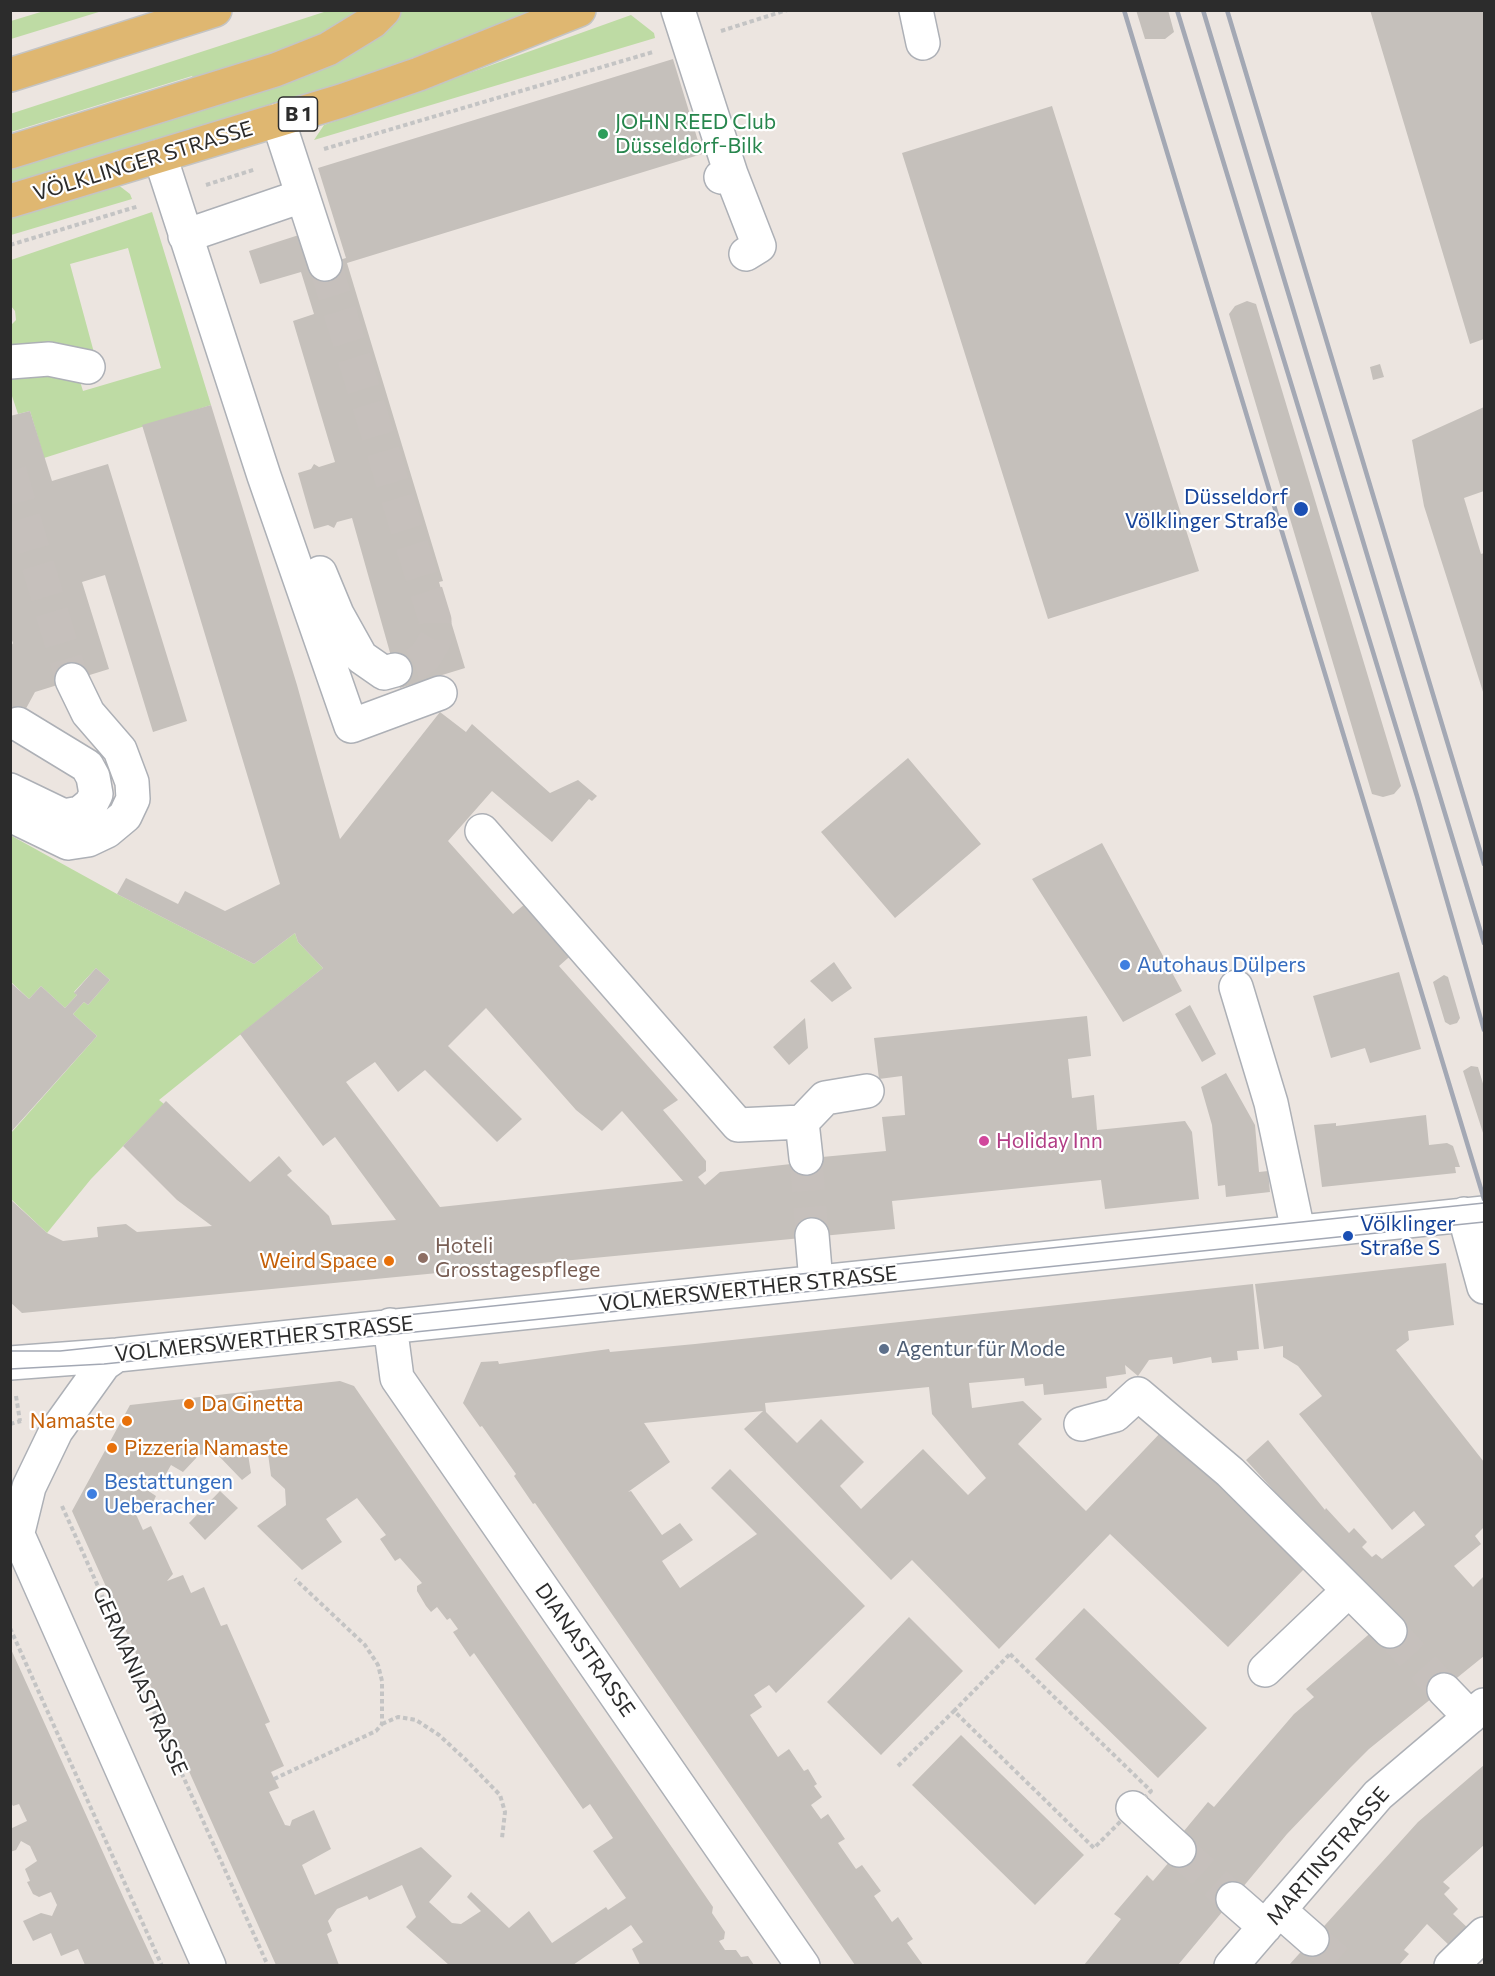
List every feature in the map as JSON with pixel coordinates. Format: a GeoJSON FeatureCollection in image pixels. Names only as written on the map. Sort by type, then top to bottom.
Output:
{"type":"FeatureCollection","features":[{"type":"Feature","properties":{"kind":"main road"},"geometry":{"type":"LineString","coordinates":[[10,75],[215,10]]}},
{"type":"Feature","properties":{"kind":"main road"},"geometry":{"type":"LineString","coordinates":[[10,152],[275,70],[328,49],[372,22],[384,10]]}},
{"type":"Feature","properties":{"kind":"main road","name":"VÖLKLINGER STRASSE"},"geometry":{"type":"LineString","coordinates":[[10,201],[278,120],[419,74],[579,10]]}},
{"type":"Feature","properties":{"kind":"street"},"geometry":{"type":"LineString","coordinates":[[678,10],[726,175],[759,246],[746,254]]}},
{"type":"Feature","properties":{"kind":"street"},"geometry":{"type":"LineString","coordinates":[[916,10],[923,43]]}},
{"type":"Feature","properties":{"kind":"street"},"geometry":{"type":"LineString","coordinates":[[278,120],[325,264]]}},
{"type":"Feature","properties":{"kind":"street"},"geometry":{"type":"LineString","coordinates":[[160,156],[264,476],[351,726],[440,693]]}},
{"type":"Feature","properties":{"kind":"street"},"geometry":{"type":"LineString","coordinates":[[185,236],[302,196]]}},
{"type":"Feature","properties":{"kind":"street"},"geometry":{"type":"LineString","coordinates":[[10,362],[49,359],[88,367]]}},
{"type":"Feature","properties":{"kind":"street"},"geometry":{"type":"LineString","coordinates":[[264,476],[298,522],[337,614],[361,657],[384,673],[395,670]]}},
{"type":"Feature","properties":{"kind":"street"},"geometry":{"type":"LineString","coordinates":[[10,815],[68,843],[88,840],[107,831],[125,816],[133,799],[132,782],[120,750],[93,720],[79,699],[72,680]]}},
{"type":"Feature","properties":{"kind":"street"},"geometry":{"type":"LineString","coordinates":[[10,790],[64,816],[80,813],[91,804],[96,794],[93,777],[87,766],[18,724]]}},
{"type":"Feature","properties":{"kind":"street"},"geometry":{"type":"LineString","coordinates":[[483,831],[738,1125],[802,1122],[825,1098],[867,1091]]}},
{"type":"Feature","properties":{"kind":"street"},"geometry":{"type":"LineString","coordinates":[[1236,987],[1271,1103],[1298,1231]]}},
{"type":"Feature","properties":{"kind":"street"},"geometry":{"type":"LineString","coordinates":[[802,1122],[806,1158]]}},
{"type":"Feature","properties":{"kind":"street"},"geometry":{"type":"LineString","coordinates":[[1474,1214],[1485,1287]]}},
{"type":"Feature","properties":{"kind":"street","name":"VOLMERSWERTHER STRASSE"},"geometry":{"type":"LineString","coordinates":[[10,1363],[117,1355],[1474,1214]]}},
{"type":"Feature","properties":{"kind":"street"},"geometry":{"type":"LineString","coordinates":[[813,1236],[816,1282]]}},
{"type":"Feature","properties":{"kind":"street","name":"DIANASTRASSE"},"geometry":{"type":"LineString","coordinates":[[390,1325],[397,1378],[803,1965]]}},
{"type":"Feature","properties":{"kind":"street"},"geometry":{"type":"LineString","coordinates":[[117,1355],[104,1364],[56,1431],[29,1487],[14,1526],[209,1965]]}},
{"type":"Feature","properties":{"kind":"street"},"geometry":{"type":"LineString","coordinates":[[1081,1424],[1115,1415],[1138,1394],[1230,1472],[1390,1631]]}},
{"type":"Feature","properties":{"kind":"street"},"geometry":{"type":"LineString","coordinates":[[1265,1670],[1348,1591]]}},
{"type":"Feature","properties":{"kind":"street"},"geometry":{"type":"LineString","coordinates":[[1444,1690],[1477,1711]]}},
{"type":"Feature","properties":{"kind":"street","name":"MARTINSTRASSE"},"geometry":{"type":"LineString","coordinates":[[1231,1965],[1378,1795],[1477,1711]]}},
{"type":"Feature","properties":{"kind":"street"},"geometry":{"type":"LineString","coordinates":[[1133,1808],[1179,1850]]}},
{"type":"Feature","properties":{"kind":"street"},"geometry":{"type":"LineString","coordinates":[[1233,1899],[1312,1939]]}},
{"type":"Feature","properties":{"kind":"street"},"geometry":{"type":"LineString","coordinates":[[1451,1965],[1485,1934]]}},
{"type":"Feature","properties":{"kind":"path"},"geometry":{"type":"LineString","coordinates":[[17,1403],[20,1421]]}},
{"type":"Feature","properties":{"kind":"path","name":"GERMANIASTRASSE"},"geometry":{"type":"LineString","coordinates":[[60,1500],[267,1965]]}},
{"type":"Feature","properties":{"kind":"path"},"geometry":{"type":"LineString","coordinates":[[295,1579],[365,1645],[378,1665],[382,1682],[382,1724]]}},
{"type":"Feature","properties":{"kind":"path"},"geometry":{"type":"LineString","coordinates":[[10,1628],[162,1965]]}},
{"type":"Feature","properties":{"kind":"path"},"geometry":{"type":"LineString","coordinates":[[898,1766],[1010,1654],[1150,1791],[1094,1848],[954,1711]]}},
{"type":"Feature","properties":{"kind":"path"},"geometry":{"type":"LineString","coordinates":[[274,1779],[376,1731],[382,1724],[398,1717],[416,1720],[439,1735],[500,1795],[505,1812],[502,1838]]}},
{"type":"Feature","properties":{"kind":"green space"},"geometry":{"type":"Polygon","coordinates":[[[44,11],[102,11],[11,39],[11,21],[44,11]]]}},
{"type":"Feature","properties":{"kind":"green space"},"geometry":{"type":"Polygon","coordinates":[[[327,11],[530,11],[375,74],[11,185],[11,164],[204,103],[192,76],[11,132],[10,114],[327,11]]]}},
{"type":"Feature","properties":{"kind":"green space"},"geometry":{"type":"Polygon","coordinates":[[[631,15],[654,33],[655,38],[314,140],[324,125],[631,15]]]}},
{"type":"Feature","properties":{"kind":"green space"},"geometry":{"type":"Polygon","coordinates":[[[117,184],[130,194],[132,199],[11,235],[11,217],[117,184]]]}},
{"type":"Feature","properties":{"kind":"green space"},"geometry":{"type":"Polygon","coordinates":[[[152,212],[211,405],[44,458],[30,411],[18,414],[11,393],[11,368],[78,375],[83,391],[161,368],[128,248],[70,264],[96,360],[11,355],[11,325],[16,320],[15,311],[11,306],[11,260],[152,212]]]}},
{"type":"Feature","properties":{"kind":"green space"},"geometry":{"type":"Polygon","coordinates":[[[10,835],[117,894],[254,964],[295,933],[298,942],[323,968],[159,1100],[164,1104],[91,1179],[47,1233],[11,1199],[11,1133],[97,1036],[73,1014],[84,1002],[88,1005],[110,980],[96,968],[74,992],[77,995],[65,1008],[41,986],[29,999],[11,982],[10,835]]]}},
{"type":"Feature","properties":{"kind":"building"},"geometry":{"type":"Polygon","coordinates":[[[1136,10],[1168,10],[1174,32],[1165,39],[1145,39],[1136,10]]]}},
{"type":"Feature","properties":{"kind":"building"},"geometry":{"type":"Polygon","coordinates":[[[1370,10],[1484,10],[1484,339],[1470,344],[1370,10]]]}},
{"type":"Feature","properties":{"kind":"building"},"geometry":{"type":"Polygon","coordinates":[[[673,59],[702,154],[347,263],[443,581],[439,582],[465,668],[400,688],[352,518],[337,522],[334,528],[328,525],[314,529],[298,473],[311,469],[314,464],[319,467],[335,462],[293,321],[314,314],[301,272],[260,284],[249,251],[302,234],[313,268],[346,258],[318,168],[673,59]]]}},
{"type":"Feature","properties":{"kind":"building"},"geometry":{"type":"Polygon","coordinates":[[[1052,106],[1199,571],[1048,619],[902,153],[1052,106]]]}},
{"type":"Feature","properties":{"kind":"building"},"geometry":{"type":"Polygon","coordinates":[[[1247,301],[1256,304],[1401,786],[1394,794],[1383,797],[1372,794],[1229,314],[1235,306],[1247,301]]]}},
{"type":"Feature","properties":{"kind":"building"},"geometry":{"type":"Polygon","coordinates":[[[1380,364],[1384,377],[1373,380],[1370,367],[1380,364]]]}},
{"type":"Feature","properties":{"kind":"building"},"geometry":{"type":"Polygon","coordinates":[[[211,405],[297,685],[340,839],[440,712],[466,732],[472,724],[550,793],[578,780],[597,796],[592,801],[589,799],[552,842],[492,791],[448,841],[513,914],[531,899],[576,951],[559,966],[678,1100],[663,1110],[706,1161],[706,1171],[698,1177],[705,1185],[720,1172],[791,1164],[822,1157],[886,1151],[882,1117],[905,1115],[902,1076],[879,1079],[874,1038],[1087,1016],[1091,1056],[1068,1059],[1072,1098],[1094,1095],[1097,1130],[1185,1121],[1192,1132],[1199,1199],[1105,1209],[1101,1180],[892,1201],[895,1229],[22,1313],[10,1302],[10,1199],[47,1233],[63,1241],[98,1237],[97,1227],[126,1224],[137,1232],[212,1226],[177,1200],[123,1146],[166,1101],[250,1182],[279,1156],[292,1171],[287,1175],[329,1216],[332,1225],[396,1220],[335,1137],[323,1146],[240,1034],[323,968],[298,942],[295,933],[254,964],[117,894],[126,878],[178,904],[185,891],[225,911],[280,884],[142,425],[211,405]],[[486,1008],[448,1046],[522,1119],[497,1142],[425,1070],[398,1092],[375,1062],[346,1082],[440,1207],[683,1181],[622,1111],[602,1131],[576,1110],[486,1008]]]}},
{"type":"Feature","properties":{"kind":"building"},"geometry":{"type":"Polygon","coordinates":[[[1484,407],[1484,491],[1464,498],[1481,554],[1484,553],[1484,695],[1424,506],[1412,440],[1484,407]]]}},
{"type":"Feature","properties":{"kind":"building"},"geometry":{"type":"Polygon","coordinates":[[[30,411],[52,481],[108,464],[187,721],[153,732],[105,575],[82,582],[109,669],[35,692],[10,738],[10,648],[13,643],[10,635],[10,416],[30,411]]]}},
{"type":"Feature","properties":{"kind":"building"},"geometry":{"type":"Polygon","coordinates":[[[908,758],[981,844],[895,918],[821,832],[908,758]]]}},
{"type":"Feature","properties":{"kind":"building"},"geometry":{"type":"Polygon","coordinates":[[[1102,843],[1182,991],[1123,1022],[1032,879],[1102,843]]]}},
{"type":"Feature","properties":{"kind":"building"},"geometry":{"type":"Polygon","coordinates":[[[834,962],[852,988],[832,1002],[810,981],[834,962]]]}},
{"type":"Feature","properties":{"kind":"building"},"geometry":{"type":"Polygon","coordinates":[[[96,968],[110,980],[88,1005],[84,1002],[73,1014],[97,1036],[10,1133],[10,982],[29,999],[41,986],[65,1008],[77,995],[74,993],[96,968]]]}},
{"type":"Feature","properties":{"kind":"building"},"geometry":{"type":"Polygon","coordinates":[[[1399,972],[1421,1049],[1370,1063],[1365,1048],[1331,1058],[1313,996],[1399,972]]]}},
{"type":"Feature","properties":{"kind":"building"},"geometry":{"type":"Polygon","coordinates":[[[1444,975],[1448,977],[1460,1018],[1457,1023],[1450,1025],[1445,1022],[1433,982],[1444,975]]]}},
{"type":"Feature","properties":{"kind":"building"},"geometry":{"type":"Polygon","coordinates":[[[1190,1005],[1216,1054],[1202,1062],[1175,1014],[1190,1005]]]}},
{"type":"Feature","properties":{"kind":"building"},"geometry":{"type":"Polygon","coordinates":[[[805,1018],[808,1048],[789,1065],[773,1047],[805,1018]]]}},
{"type":"Feature","properties":{"kind":"building"},"geometry":{"type":"Polygon","coordinates":[[[1471,1066],[1478,1067],[1484,1087],[1484,1136],[1463,1071],[1471,1066]]]}},
{"type":"Feature","properties":{"kind":"building"},"geometry":{"type":"Polygon","coordinates":[[[1226,1073],[1255,1125],[1259,1172],[1268,1171],[1270,1192],[1226,1197],[1225,1185],[1218,1186],[1212,1125],[1201,1087],[1226,1073]]]}},
{"type":"Feature","properties":{"kind":"building"},"geometry":{"type":"Polygon","coordinates":[[[1426,1115],[1429,1145],[1447,1143],[1453,1146],[1460,1167],[1455,1167],[1456,1173],[1322,1187],[1314,1125],[1336,1123],[1336,1126],[1426,1115]]]}},
{"type":"Feature","properties":{"kind":"building"},"geometry":{"type":"Polygon","coordinates":[[[1446,1263],[1454,1325],[1408,1331],[1409,1340],[1396,1350],[1484,1462],[1484,1527],[1475,1536],[1481,1544],[1454,1566],[1473,1587],[1484,1576],[1484,1656],[1369,1749],[1350,1768],[1287,1834],[1178,1965],[1084,1965],[1121,1919],[1114,1914],[1147,1875],[1153,1881],[1181,1848],[1174,1843],[1208,1802],[1214,1807],[1294,1714],[1314,1697],[1306,1689],[1375,1629],[1307,1527],[1246,1460],[1268,1440],[1325,1510],[1326,1508],[1349,1533],[1354,1528],[1367,1542],[1362,1547],[1372,1557],[1376,1554],[1382,1559],[1425,1525],[1414,1511],[1392,1530],[1299,1414],[1322,1396],[1298,1366],[1283,1357],[1283,1346],[1264,1349],[1255,1284],[1446,1263]]]}},
{"type":"Feature","properties":{"kind":"building"},"geometry":{"type":"Polygon","coordinates":[[[1253,1284],[1259,1349],[1237,1351],[1238,1360],[1212,1363],[1211,1357],[1173,1364],[1172,1357],[1149,1360],[1138,1376],[1125,1365],[1126,1374],[1106,1377],[1107,1388],[1044,1395],[1043,1384],[1025,1386],[1024,1378],[969,1383],[972,1408],[1023,1401],[1042,1419],[1018,1444],[1086,1511],[1164,1429],[1305,1568],[1228,1647],[1110,1534],[999,1649],[912,1560],[891,1580],[744,1429],[763,1411],[644,1423],[670,1462],[628,1492],[631,1491],[662,1535],[680,1523],[693,1540],[662,1561],[680,1588],[757,1534],[711,1488],[730,1469],[865,1606],[776,1693],[769,1685],[754,1695],[762,1707],[750,1715],[778,1757],[789,1749],[804,1771],[808,1769],[817,1784],[814,1786],[822,1797],[811,1805],[821,1819],[828,1814],[845,1839],[838,1843],[856,1869],[862,1865],[881,1891],[874,1896],[892,1922],[898,1917],[913,1939],[907,1943],[923,1965],[855,1965],[535,1503],[533,1504],[514,1476],[516,1474],[463,1403],[481,1362],[498,1361],[499,1364],[609,1349],[610,1352],[1253,1284]],[[929,1387],[765,1403],[766,1412],[797,1443],[821,1419],[864,1462],[840,1486],[861,1509],[923,1449],[968,1495],[986,1478],[932,1414],[929,1387]]]}},
{"type":"Feature","properties":{"kind":"building"},"geometry":{"type":"Polygon","coordinates":[[[340,1381],[354,1386],[713,1907],[712,1913],[725,1932],[724,1939],[719,1941],[725,1950],[736,1950],[741,1957],[748,1956],[754,1965],[640,1965],[632,1949],[643,1942],[631,1925],[573,1965],[449,1965],[406,1927],[416,1917],[402,1885],[369,1900],[367,1896],[337,1909],[328,1921],[332,1931],[327,1934],[339,1965],[276,1965],[72,1511],[130,1405],[340,1381]],[[267,1446],[247,1448],[251,1473],[242,1480],[215,1452],[199,1455],[183,1472],[171,1465],[162,1481],[154,1477],[147,1490],[156,1496],[148,1513],[138,1507],[135,1512],[143,1530],[151,1526],[173,1574],[167,1581],[183,1575],[191,1593],[204,1587],[221,1626],[227,1624],[270,1722],[265,1724],[284,1766],[271,1772],[279,1788],[269,1792],[285,1825],[290,1826],[292,1820],[314,1810],[331,1849],[302,1865],[315,1895],[421,1847],[452,1876],[429,1902],[452,1923],[461,1924],[481,1911],[467,1897],[471,1892],[509,1928],[529,1911],[552,1943],[606,1907],[608,1910],[626,1898],[593,1851],[613,1838],[590,1804],[583,1809],[474,1653],[470,1657],[453,1632],[458,1629],[450,1618],[447,1620],[437,1607],[431,1612],[426,1606],[417,1591],[417,1586],[422,1583],[400,1558],[395,1561],[380,1539],[386,1535],[357,1498],[326,1519],[342,1542],[302,1570],[257,1526],[286,1505],[285,1489],[271,1476],[267,1446]]]}},
{"type":"Feature","properties":{"kind":"building"},"geometry":{"type":"Polygon","coordinates":[[[220,1491],[238,1508],[205,1540],[189,1523],[220,1491]]]}},
{"type":"Feature","properties":{"kind":"building"},"geometry":{"type":"Polygon","coordinates":[[[1084,1608],[1207,1728],[1158,1778],[1035,1659],[1084,1608]]]}},
{"type":"Feature","properties":{"kind":"building"},"geometry":{"type":"Polygon","coordinates":[[[909,1617],[963,1671],[881,1755],[827,1702],[909,1617]]]}},
{"type":"Feature","properties":{"kind":"building"},"geometry":{"type":"Polygon","coordinates":[[[10,1647],[155,1965],[85,1965],[78,1949],[61,1956],[51,1933],[33,1941],[23,1921],[41,1913],[52,1916],[57,1905],[51,1892],[39,1897],[33,1894],[27,1882],[30,1881],[25,1869],[37,1861],[30,1846],[21,1841],[16,1850],[10,1852],[10,1829],[27,1821],[19,1804],[13,1806],[10,1801],[10,1647]]]}},
{"type":"Feature","properties":{"kind":"building"},"geometry":{"type":"Polygon","coordinates":[[[961,1735],[1084,1855],[1035,1905],[912,1785],[961,1735]]]}},
{"type":"Feature","properties":{"kind":"building"},"geometry":{"type":"Polygon","coordinates":[[[1484,1765],[1484,1845],[1443,1882],[1450,1888],[1444,1894],[1458,1909],[1453,1914],[1470,1930],[1453,1949],[1427,1924],[1404,1950],[1409,1954],[1399,1965],[1289,1965],[1418,1822],[1484,1765]]]}},
{"type":"Feature","properties":{"kind":"tunnel"},"geometry":{"type":"LineString","coordinates":[[325,264],[435,620],[435,640],[425,657],[415,664],[395,670]]}},
{"type":"Feature","properties":{"kind":"tunnel"},"geometry":{"type":"LineString","coordinates":[[10,471],[72,680]]}},
{"type":"Feature","properties":{"kind":"tunnel"},"geometry":{"type":"LineString","coordinates":[[806,1158],[812,1235]]}},
{"type":"Feature","properties":{"kind":"tunnel"},"geometry":{"type":"LineString","coordinates":[[1390,1631],[1444,1690]]}},
{"type":"Feature","properties":{"kind":"tunnel"},"geometry":{"type":"LineString","coordinates":[[1179,1850],[1233,1899]]}},
{"type":"Feature","properties":{"kind":"tunnel"},"geometry":{"type":"LineString","coordinates":[[1312,1939],[1343,1966]]}},
{"type":"Feature","properties":{"kind":"tram line"},"geometry":{"type":"LineString","coordinates":[[10,1351],[60,1351],[1484,1203]]}},
{"type":"Feature","properties":{"kind":"tram line"},"geometry":{"type":"LineString","coordinates":[[10,1369],[104,1364],[1484,1222]]}},
{"type":"Feature","properties":{"kind":"railway"},"geometry":{"type":"LineString","coordinates":[[1124,10],[1484,1199]]}},
{"type":"Feature","properties":{"kind":"railway"},"geometry":{"type":"LineString","coordinates":[[1177,10],[1417,796],[1484,1030]]}},
{"type":"Feature","properties":{"kind":"railway"},"geometry":{"type":"LineString","coordinates":[[1203,10],[1484,943]]}},
{"type":"Feature","properties":{"kind":"railway"},"geometry":{"type":"LineString","coordinates":[[1227,10],[1484,864]]}},
{"type":"Feature","properties":{"kind":"place","name":"JOHN REED Club Düsseldorf-Bilk"},"geometry":{"type":"Point","coordinates":[603,134]}},
{"type":"Feature","properties":{"kind":"place","name":"Düsseldorf Völklinger Straße"},"geometry":{"type":"Point","coordinates":[1301,509]}},
{"type":"Feature","properties":{"kind":"place","name":"Autohaus Dülpers"},"geometry":{"type":"Point","coordinates":[1125,965]}},
{"type":"Feature","properties":{"kind":"place","name":"Holiday Inn"},"geometry":{"type":"Point","coordinates":[984,1141]}},
{"type":"Feature","properties":{"kind":"place","name":"Völklinger Straße S"},"geometry":{"type":"Point","coordinates":[1348,1236]}},
{"type":"Feature","properties":{"kind":"place","name":"Hoteli Grosstagespflege"},"geometry":{"type":"Point","coordinates":[423,1258]}},
{"type":"Feature","properties":{"kind":"place","name":"Weird Space"},"geometry":{"type":"Point","coordinates":[389,1261]}},
{"type":"Feature","properties":{"kind":"place","name":"Agentur für Mode"},"geometry":{"type":"Point","coordinates":[884,1349]}},
{"type":"Feature","properties":{"kind":"place","name":"Da Ginetta"},"geometry":{"type":"Point","coordinates":[189,1404]}},
{"type":"Feature","properties":{"kind":"place","name":"Namaste"},"geometry":{"type":"Point","coordinates":[127,1421]}},
{"type":"Feature","properties":{"kind":"place","name":"Pizzeria Namaste"},"geometry":{"type":"Point","coordinates":[112,1448]}},
{"type":"Feature","properties":{"kind":"place","name":"Bestattungen Ueberacher"},"geometry":{"type":"Point","coordinates":[92,1494]}}]}
